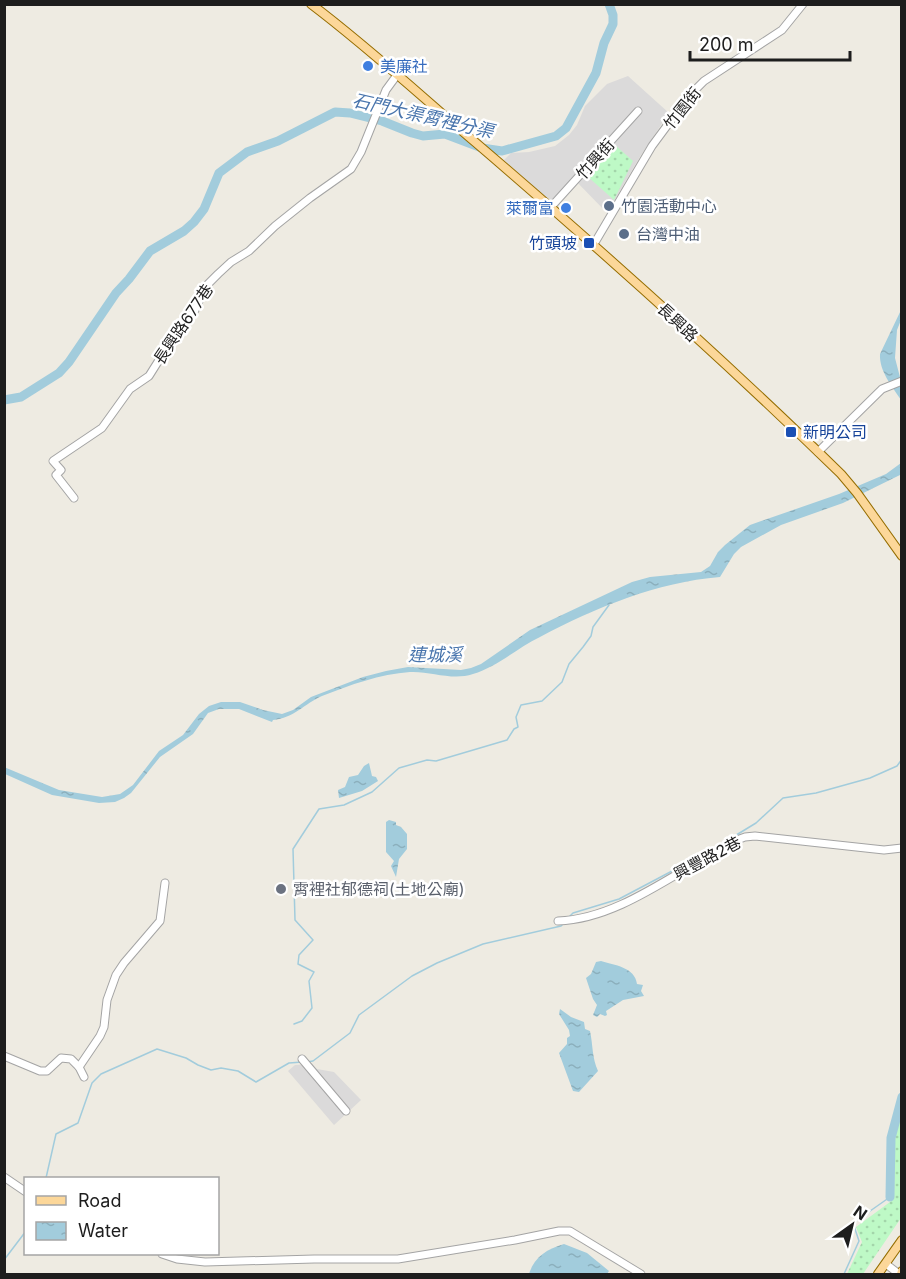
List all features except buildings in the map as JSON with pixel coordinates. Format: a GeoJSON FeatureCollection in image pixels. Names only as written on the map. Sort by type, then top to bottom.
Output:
{"type":"FeatureCollection","features":[{"type":"Feature","properties":{"kind":"main road"},"geometry":{"type":"LineString","coordinates":[[311,4],[397,75]]}},
{"type":"Feature","properties":{"kind":"main road","name":"長興路"},"geometry":{"type":"LineString","coordinates":[[397,75],[594,244],[818,452],[856,492],[902,556]]}},
{"type":"Feature","properties":{"kind":"main road"},"geometry":{"type":"LineString","coordinates":[[878,1275],[902,1240]]}},
{"type":"Feature","properties":{"kind":"street","name":"竹園街"},"geometry":{"type":"LineString","coordinates":[[594,244],[652,146],[689,96],[704,81],[782,30],[803,4]]}},
{"type":"Feature","properties":{"kind":"street","name":"長興路677巷"},"geometry":{"type":"LineString","coordinates":[[74,498],[56,475],[61,470],[53,461],[102,428],[130,389],[149,376],[176,333],[195,309],[206,286],[218,274],[231,262],[249,251],[275,226],[310,198],[351,169],[361,152],[386,90],[397,75]]}},
{"type":"Feature","properties":{"kind":"street","name":"竹興街"},"geometry":{"type":"LineString","coordinates":[[551,207],[638,111]]}},
{"type":"Feature","properties":{"kind":"street"},"geometry":{"type":"LineString","coordinates":[[818,452],[882,389],[902,381]]}},
{"type":"Feature","properties":{"kind":"street","name":"興豐路2巷"},"geometry":{"type":"LineString","coordinates":[[558,921],[581,918],[612,908],[745,837],[755,836],[884,850],[902,848]]}},
{"type":"Feature","properties":{"kind":"street"},"geometry":{"type":"LineString","coordinates":[[79,1067],[104,1027],[107,1000],[116,975],[160,921],[165,883]]}},
{"type":"Feature","properties":{"kind":"street"},"geometry":{"type":"LineString","coordinates":[[4,1056],[40,1071],[47,1071],[61,1058],[71,1059],[79,1067],[84,1077]]}},
{"type":"Feature","properties":{"kind":"street"},"geometry":{"type":"LineString","coordinates":[[302,1059],[346,1111]]}},
{"type":"Feature","properties":{"kind":"street"},"geometry":{"type":"LineString","coordinates":[[4,1178],[24,1191]]}},
{"type":"Feature","properties":{"kind":"street"},"geometry":{"type":"LineString","coordinates":[[165,1255],[205,1263],[398,1259],[515,1240],[559,1230],[570,1231],[640,1275]]}},
{"type":"Feature","properties":{"kind":"street"},"geometry":{"type":"LineString","coordinates":[[886,1264],[901,1274]]}},
{"type":"Feature","properties":{"kind":"shaded area"},"geometry":{"type":"Polygon","coordinates":[[[628,76],[669,113],[607,213],[573,178],[551,202],[504,160],[511,153],[529,152],[555,146],[569,135],[577,125],[585,106],[607,84],[628,76]]]}},
{"type":"Feature","properties":{"kind":"shaded area"},"geometry":{"type":"Polygon","coordinates":[[[312,1064],[317,1069],[334,1072],[361,1100],[334,1125],[288,1071],[295,1065],[312,1064]]]}},
{"type":"Feature","properties":{"kind":"green space"},"geometry":{"type":"Polygon","coordinates":[[[615,145],[633,161],[614,200],[587,176],[615,145]]]}},
{"type":"Feature","properties":{"kind":"green space"},"geometry":{"type":"Polygon","coordinates":[[[901,1111],[901,1218],[863,1274],[847,1274],[862,1242],[856,1227],[894,1199],[895,1139],[901,1111]]]}},
{"type":"Feature","properties":{"kind":"water"},"geometry":{"type":"Polygon","coordinates":[[[901,310],[895,358],[901,381],[901,400],[884,372],[880,354],[901,310]]]}},
{"type":"Feature","properties":{"kind":"water"},"geometry":{"type":"Polygon","coordinates":[[[901,463],[900,475],[843,503],[781,525],[741,547],[720,577],[673,584],[627,598],[582,616],[540,637],[482,671],[465,676],[410,672],[376,678],[322,696],[293,714],[272,722],[239,709],[219,709],[208,713],[193,734],[160,757],[131,793],[115,802],[99,803],[52,795],[5,774],[4,767],[59,790],[102,797],[120,794],[133,785],[159,751],[183,735],[199,714],[209,706],[221,702],[240,702],[282,714],[293,710],[311,697],[363,677],[386,671],[408,667],[461,670],[471,668],[481,664],[530,630],[632,582],[650,577],[701,572],[710,566],[725,545],[750,525],[839,494],[886,474],[901,463]]]}},
{"type":"Feature","properties":{"kind":"water"},"geometry":{"type":"Polygon","coordinates":[[[369,763],[372,776],[378,781],[362,791],[339,798],[338,790],[345,787],[349,777],[358,775],[369,763]]]}},
{"type":"Feature","properties":{"kind":"water"},"geometry":{"type":"Polygon","coordinates":[[[389,820],[396,822],[396,825],[407,834],[407,849],[399,859],[396,877],[391,866],[394,861],[386,852],[386,822],[389,820]]]}},
{"type":"Feature","properties":{"kind":"water"},"geometry":{"type":"Polygon","coordinates":[[[601,961],[628,970],[637,984],[643,985],[641,991],[644,996],[623,1000],[606,1011],[607,1015],[600,1014],[597,1017],[593,1015],[597,1005],[586,978],[591,974],[596,962],[601,961]]]}},
{"type":"Feature","properties":{"kind":"water"},"geometry":{"type":"Polygon","coordinates":[[[560,1009],[584,1022],[585,1029],[590,1031],[598,1071],[579,1092],[573,1091],[559,1053],[567,1044],[567,1038],[570,1036],[559,1014],[560,1009]]]}},
{"type":"Feature","properties":{"kind":"water"},"geometry":{"type":"Polygon","coordinates":[[[564,1244],[587,1253],[609,1271],[607,1274],[529,1274],[534,1263],[542,1254],[564,1244]]]}},
{"type":"Feature","properties":{"kind":"waterway","name":"石門大渠霄裡分渠"},"geometry":{"type":"LineString","coordinates":[[4,400],[21,397],[59,373],[116,293],[150,251],[184,231],[194,222],[204,209],[219,173],[247,152],[278,141],[335,112],[350,113],[382,121],[423,136],[445,134],[482,148],[502,151],[556,136],[566,128],[596,73],[604,43],[613,24],[609,4]]}},
{"type":"Feature","properties":{"kind":"waterway"},"geometry":{"type":"LineString","coordinates":[[294,1024],[302,1021],[312,1008],[309,981],[314,972],[298,964],[299,955],[313,940],[295,920],[293,849],[319,809],[344,805],[372,792],[399,768],[427,760],[436,761],[507,740],[518,727],[516,717],[521,705],[542,701],[562,682],[569,664],[591,636],[593,627],[609,605]]}},
{"type":"Feature","properties":{"kind":"waterway"},"geometry":{"type":"LineString","coordinates":[[569,917],[573,913],[619,899],[710,851],[756,823],[783,798],[816,793],[870,778],[897,766],[902,759]]}},
{"type":"Feature","properties":{"kind":"waterway"},"geometry":{"type":"LineString","coordinates":[[307,1062],[313,1061],[350,1033],[359,1015],[412,976],[483,944],[561,926],[564,923]]}},
{"type":"Feature","properties":{"kind":"waterway"},"geometry":{"type":"LineString","coordinates":[[46,1177],[56,1134],[78,1123],[92,1083],[101,1074],[157,1049],[186,1058],[211,1070],[221,1068],[238,1071],[256,1082],[289,1063],[302,1062]]}},
{"type":"Feature","properties":{"kind":"waterway"},"geometry":{"type":"LineString","coordinates":[[890,1197],[891,1138],[902,1097]]}},
{"type":"Feature","properties":{"kind":"waterway"},"geometry":{"type":"LineString","coordinates":[[844,1274],[859,1241],[853,1223],[890,1197]]}},
{"type":"Feature","properties":{"kind":"waterway"},"geometry":{"type":"LineString","coordinates":[[4,1260],[24,1234]]}},
{"type":"Feature","properties":{"kind":"place","name":"美廉社"},"geometry":{"type":"Point","coordinates":[368,66]}},
{"type":"Feature","properties":{"kind":"place","name":"竹園活動中心"},"geometry":{"type":"Point","coordinates":[609,206]}},
{"type":"Feature","properties":{"kind":"place","name":"萊爾富"},"geometry":{"type":"Point","coordinates":[566,208]}},
{"type":"Feature","properties":{"kind":"place","name":"台灣中油"},"geometry":{"type":"Point","coordinates":[624,234]}},
{"type":"Feature","properties":{"kind":"place","name":"竹頭坡"},"geometry":{"type":"Point","coordinates":[589,243]}},
{"type":"Feature","properties":{"kind":"place","name":"新明公司"},"geometry":{"type":"Point","coordinates":[791,432]}},
{"type":"Feature","properties":{"kind":"place","name":"霄裡社郁德祠(土地公廟)"},"geometry":{"type":"Point","coordinates":[281,889]}},
{"type":"Feature","properties":{"kind":"water label","name":"連城溪"},"geometry":{"type":"Point","coordinates":[435,655]}}]}
